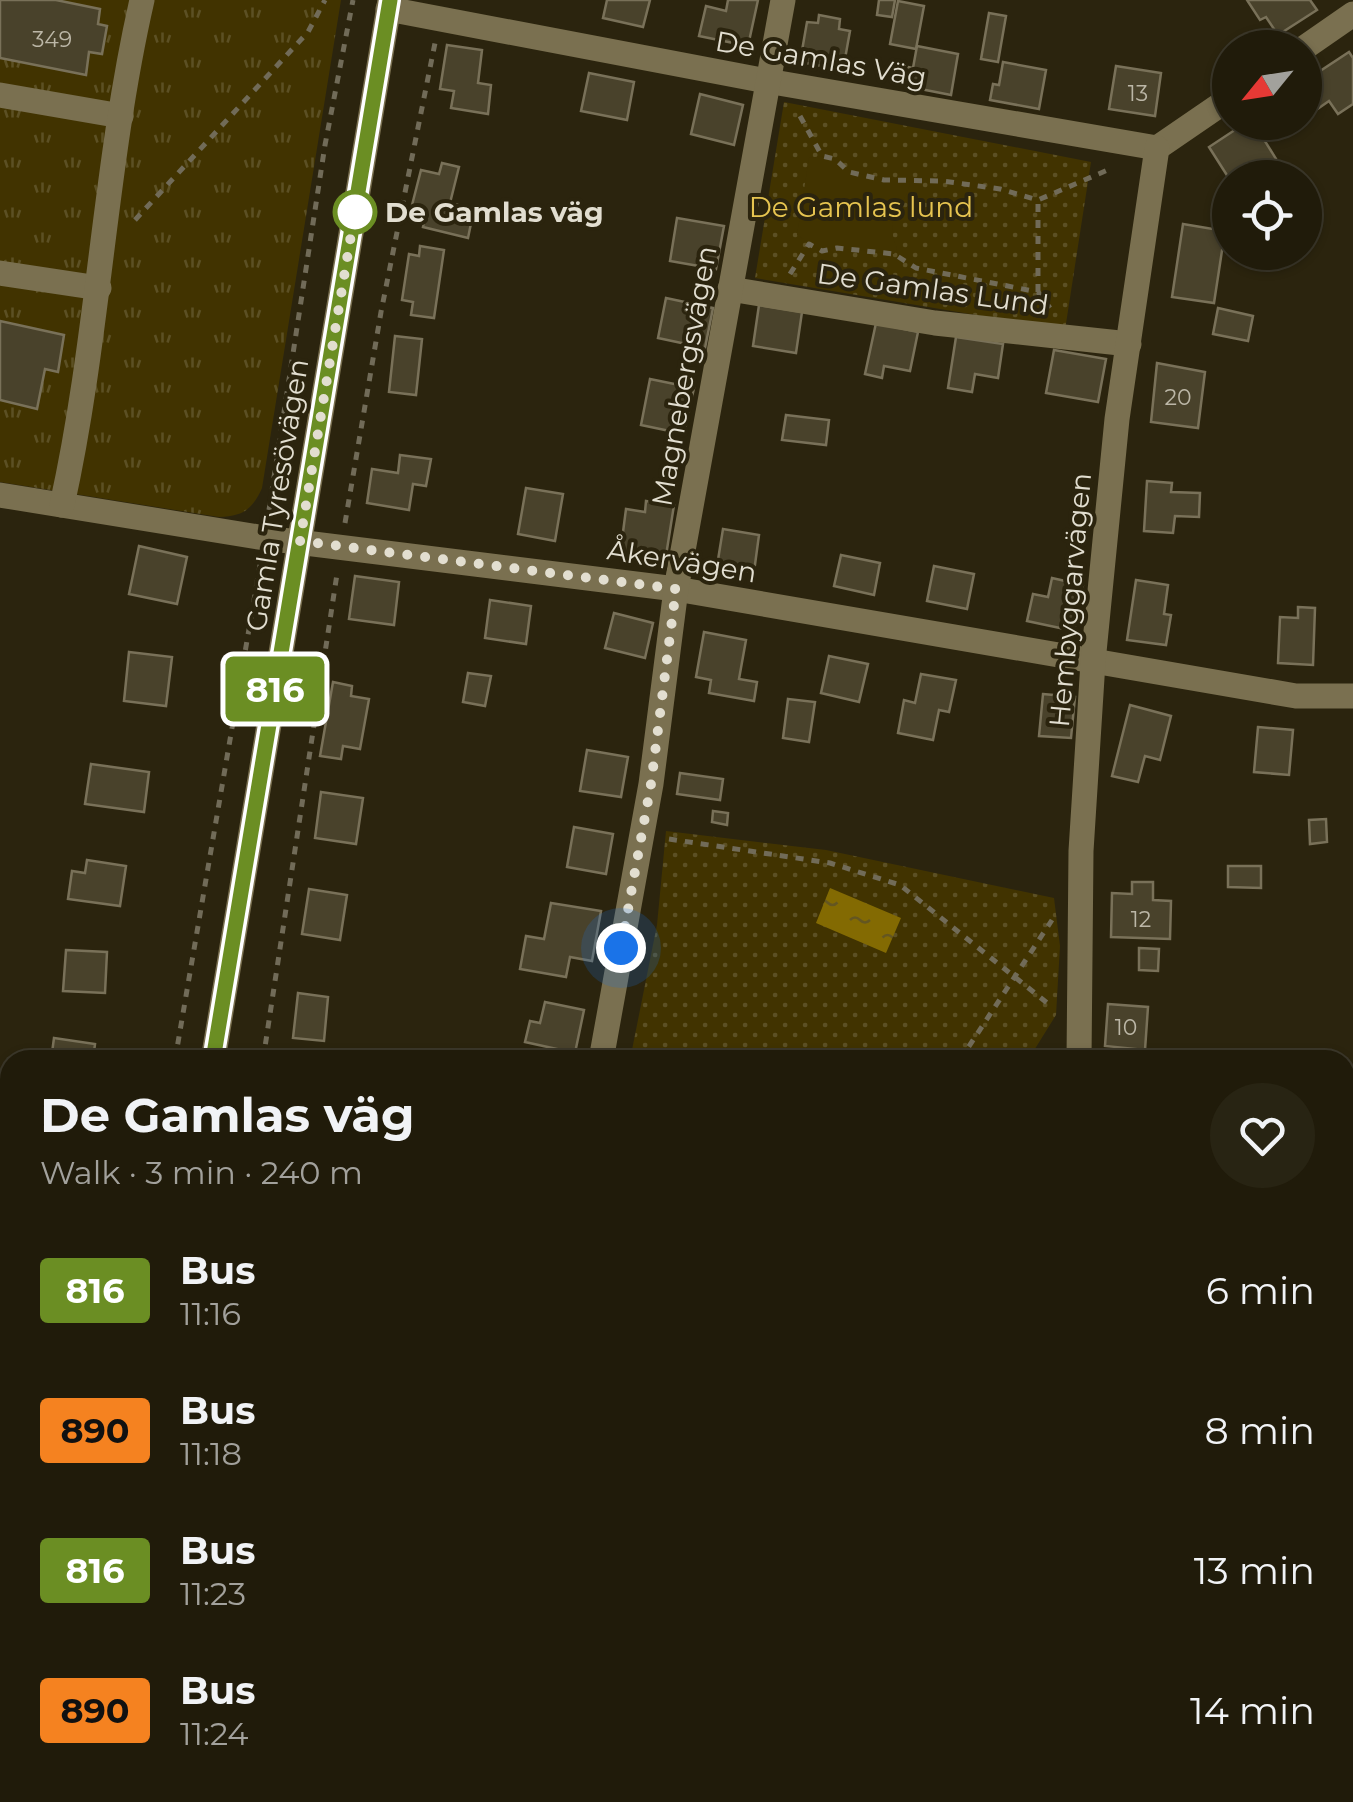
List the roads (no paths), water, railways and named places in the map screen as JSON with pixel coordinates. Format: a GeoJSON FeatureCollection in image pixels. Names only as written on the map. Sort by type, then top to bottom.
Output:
{"type":"FeatureCollection","features":[{"type":"Feature","properties":{"kind":"street"},"geometry":{"type":"LineString","coordinates":[[62,505],[82,418],[126,70],[142,0]]}},
{"type":"Feature","properties":{"kind":"street","name":"Magnebergsvägen"},"geometry":{"type":"LineString","coordinates":[[602,1050],[642,835],[676,589],[730,290],[774,82],[783,0]]}},
{"type":"Feature","properties":{"kind":"street","name":"De Gamlas Väg"},"geometry":{"type":"LineString","coordinates":[[389,4],[774,82],[1157,148]]}},
{"type":"Feature","properties":{"kind":"street","name":"Gamla Tyresövägen"},"geometry":{"type":"LineString","coordinates":[[215,1050],[389,4]]}},
{"type":"Feature","properties":{"kind":"street"},"geometry":{"type":"LineString","coordinates":[[1322,36],[1353,14]]}},
{"type":"Feature","properties":{"kind":"street"},"geometry":{"type":"LineString","coordinates":[[0,95],[121,116]]}},
{"type":"Feature","properties":{"kind":"street"},"geometry":{"type":"LineString","coordinates":[[1157,148],[1212,110]]}},
{"type":"Feature","properties":{"kind":"street","name":"Hembyggarvägen"},"geometry":{"type":"LineString","coordinates":[[1079,1050],[1081,891],[1093,662],[1117,420],[1157,148]]}},
{"type":"Feature","properties":{"kind":"street"},"geometry":{"type":"LineString","coordinates":[[0,273],[99,288]]}},
{"type":"Feature","properties":{"kind":"street","name":"De Gamlas Lund"},"geometry":{"type":"LineString","coordinates":[[730,290],[935,324],[1129,344]]}},
{"type":"Feature","properties":{"kind":"street","name":"Åkervägen"},"geometry":{"type":"LineString","coordinates":[[0,495],[300,541],[676,589],[1296,696],[1353,696]]}},
{"type":"Feature","properties":{"kind":"water"},"geometry":{"type":"Polygon","coordinates":[[[830,888],[901,918],[886,953],[816,923],[830,888]]]}},
{"type":"Feature","properties":{"kind":"place","name":"De Gamlas väg"},"geometry":{"type":"Point","coordinates":[355,212]}},
{"type":"Feature","properties":{"kind":"park label","name":"De Gamlas lund"},"geometry":{"type":"Point","coordinates":[861,207]}}]}
